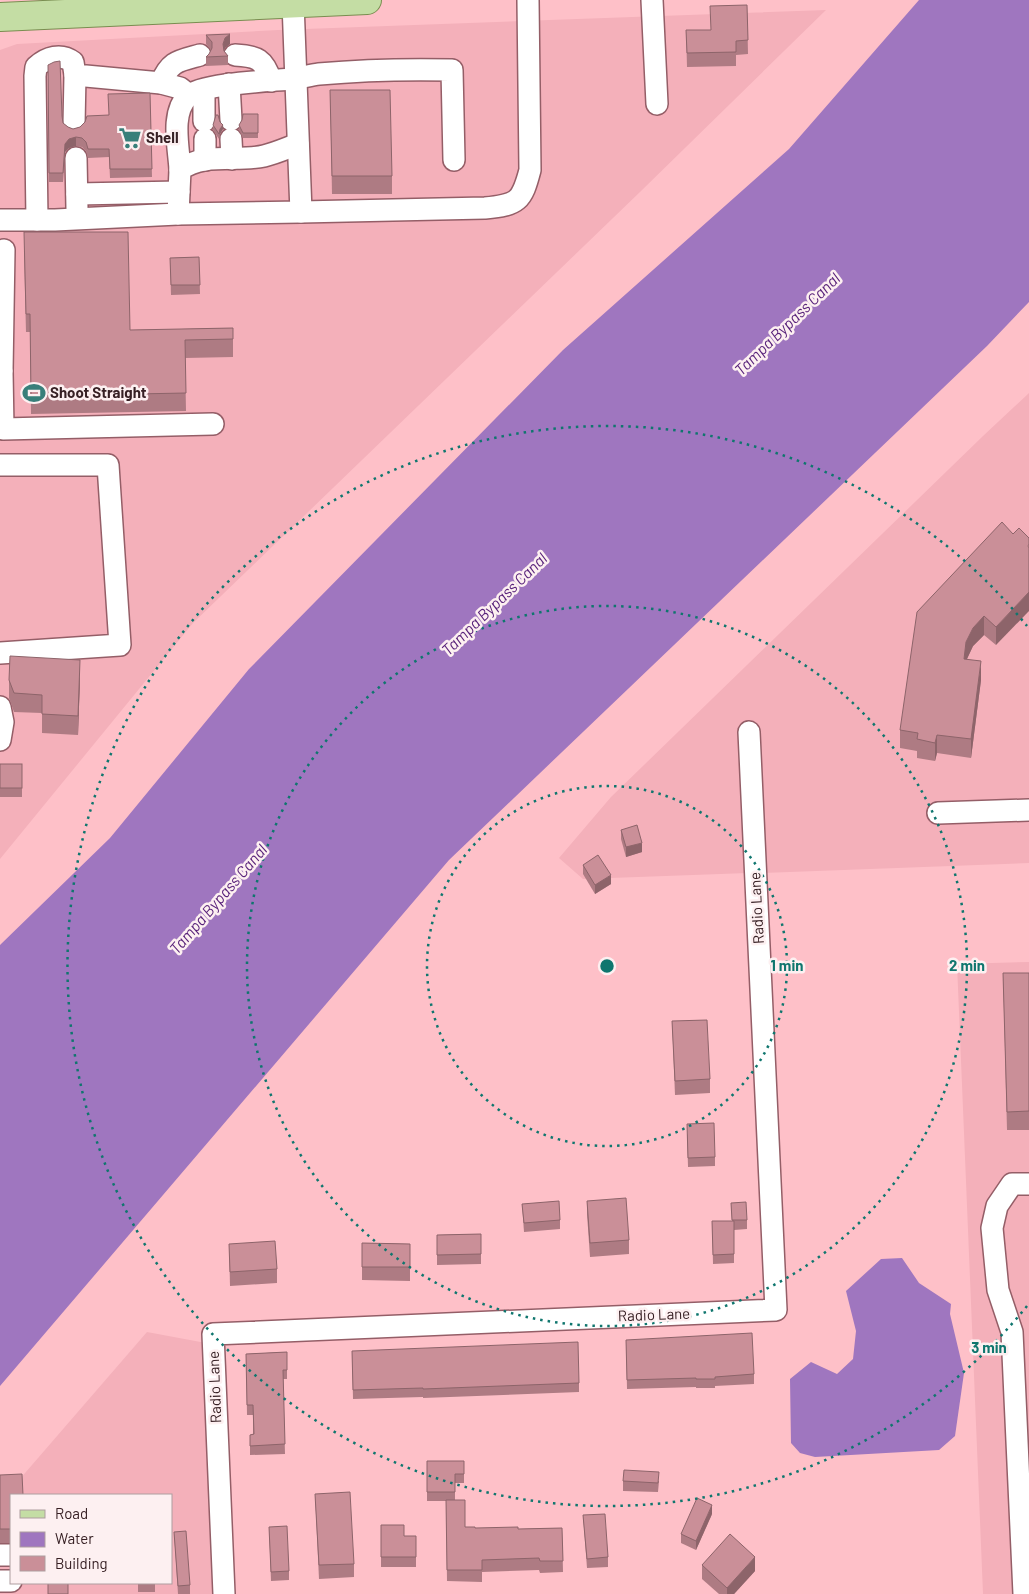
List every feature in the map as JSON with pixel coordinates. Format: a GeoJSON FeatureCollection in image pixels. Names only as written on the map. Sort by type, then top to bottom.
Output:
{"type":"FeatureCollection","features":[{"type":"Feature","properties":{"kind":"main road"},"geometry":{"type":"LineString","coordinates":[[0,17],[367,0]]}},
{"type":"Feature","properties":{"kind":"street"},"geometry":{"type":"LineString","coordinates":[[0,220],[77,219],[178,214],[485,208],[504,206],[517,201],[526,188],[530,170],[528,0]]}},
{"type":"Feature","properties":{"kind":"street"},"geometry":{"type":"LineString","coordinates":[[652,0],[657,104]]}},
{"type":"Feature","properties":{"kind":"street"},"geometry":{"type":"LineString","coordinates":[[294,2],[301,212]]}},
{"type":"Feature","properties":{"kind":"street"},"geometry":{"type":"LineString","coordinates":[[161,83],[166,70],[175,63],[200,55]]}},
{"type":"Feature","properties":{"kind":"street"},"geometry":{"type":"LineString","coordinates":[[235,55],[248,55],[261,60],[267,68],[271,81]]}},
{"type":"Feature","properties":{"kind":"street"},"geometry":{"type":"LineString","coordinates":[[178,214],[180,170],[177,115],[180,106],[196,92],[229,84],[296,79],[320,74],[402,69],[452,70],[454,160]]}},
{"type":"Feature","properties":{"kind":"street"},"geometry":{"type":"LineString","coordinates":[[77,219],[77,194],[59,165],[39,144],[56,102],[161,83],[196,92]]}},
{"type":"Feature","properties":{"kind":"street"},"geometry":{"type":"LineString","coordinates":[[229,84],[231,139]]}},
{"type":"Feature","properties":{"kind":"street"},"geometry":{"type":"LineString","coordinates":[[180,170],[205,140],[196,92]]}},
{"type":"Feature","properties":{"kind":"street"},"geometry":{"type":"LineString","coordinates":[[205,140],[231,139],[265,156],[298,144]]}},
{"type":"Feature","properties":{"kind":"street"},"geometry":{"type":"LineString","coordinates":[[37,220],[59,165]]}},
{"type":"Feature","properties":{"kind":"street"},"geometry":{"type":"LineString","coordinates":[[77,194],[179,192]]}},
{"type":"Feature","properties":{"kind":"street"},"geometry":{"type":"LineString","coordinates":[[0,251],[4,250],[1,371],[3,429],[213,424]]}},
{"type":"Feature","properties":{"kind":"street"},"geometry":{"type":"LineString","coordinates":[[0,465],[108,465],[120,645],[0,653]]}},
{"type":"Feature","properties":{"kind":"street"},"geometry":{"type":"LineString","coordinates":[[0,707],[3,722],[0,740]]}},
{"type":"Feature","properties":{"kind":"street","name":"Radio Lane"},"geometry":{"type":"LineString","coordinates":[[224,1594],[213,1334],[776,1310],[749,732]]}},
{"type":"Feature","properties":{"kind":"street"},"geometry":{"type":"LineString","coordinates":[[938,813],[1029,810]]}},
{"type":"Feature","properties":{"kind":"street"},"geometry":{"type":"LineString","coordinates":[[1024,1594],[1012,1332],[998,1290],[992,1228],[997,1206],[1012,1184],[1029,1184]]}},
{"type":"Feature","properties":{"kind":"shaded area"},"geometry":{"type":"Polygon","coordinates":[[[826,10],[193,623],[0,859],[0,50],[17,44],[278,30],[826,10]]]}},
{"type":"Feature","properties":{"kind":"shaded area"},"geometry":{"type":"Polygon","coordinates":[[[1029,393],[1029,863],[763,873],[756,723],[741,724],[748,873],[583,879],[559,858],[611,797],[1029,393]]]}},
{"type":"Feature","properties":{"kind":"shaded area"},"geometry":{"type":"Polygon","coordinates":[[[1029,962],[1029,1594],[983,1594],[957,964],[1029,962]]]}},
{"type":"Feature","properties":{"kind":"shaded area"},"geometry":{"type":"Polygon","coordinates":[[[147,1332],[206,1343],[215,1594],[0,1594],[0,1502],[147,1332]]]}},
{"type":"Feature","properties":{"kind":"water","name":"Tampa Bypass Canal"},"geometry":{"type":"Polygon","coordinates":[[[919,0],[1029,0],[1029,302],[987,346],[449,860],[0,1386],[0,945],[110,838],[249,669],[563,350],[789,149],[919,0]]]}},
{"type":"Feature","properties":{"kind":"water"},"geometry":{"type":"Polygon","coordinates":[[[902,1258],[919,1283],[951,1304],[950,1314],[964,1373],[955,1436],[939,1450],[815,1457],[800,1453],[791,1443],[790,1379],[811,1362],[837,1374],[853,1359],[856,1331],[846,1291],[881,1259],[902,1258]]]}},
{"type":"Feature","properties":{"kind":"building"},"geometry":{"type":"Polygon","coordinates":[[[747,5],[748,40],[736,41],[736,52],[687,53],[686,30],[711,30],[710,6],[747,5]]]}},
{"type":"Feature","properties":{"kind":"building"},"geometry":{"type":"Polygon","coordinates":[[[230,34],[225,38],[223,44],[224,51],[228,56],[206,57],[212,48],[212,42],[206,35],[230,34]]]}},
{"type":"Feature","properties":{"kind":"building"},"geometry":{"type":"Polygon","coordinates":[[[60,61],[63,123],[73,129],[80,127],[85,122],[87,116],[109,115],[108,94],[150,93],[152,169],[110,169],[109,149],[88,149],[86,142],[82,138],[76,137],[69,139],[65,144],[63,173],[49,173],[48,65],[60,61]]]}},
{"type":"Feature","properties":{"kind":"building"},"geometry":{"type":"Polygon","coordinates":[[[330,90],[390,90],[392,176],[332,176],[330,90]]]}},
{"type":"Feature","properties":{"kind":"building"},"geometry":{"type":"Polygon","coordinates":[[[243,114],[258,114],[258,133],[243,133],[239,125],[243,114]]]}},
{"type":"Feature","properties":{"kind":"building"},"geometry":{"type":"Polygon","coordinates":[[[216,115],[218,115],[223,125],[219,134],[213,125],[216,115]]]}},
{"type":"Feature","properties":{"kind":"building"},"geometry":{"type":"Polygon","coordinates":[[[24,232],[128,232],[130,330],[233,328],[233,339],[185,340],[186,393],[31,396],[30,314],[26,314],[24,232]]]}},
{"type":"Feature","properties":{"kind":"building"},"geometry":{"type":"Polygon","coordinates":[[[199,257],[200,285],[171,285],[170,258],[199,257]]]}},
{"type":"Feature","properties":{"kind":"building"},"geometry":{"type":"Polygon","coordinates":[[[1002,522],[1013,534],[1019,528],[1029,538],[1029,592],[996,627],[984,616],[973,628],[966,642],[964,659],[981,661],[971,739],[937,735],[935,743],[917,739],[918,733],[900,730],[917,612],[1002,522]]]}},
{"type":"Feature","properties":{"kind":"building"},"geometry":{"type":"Polygon","coordinates":[[[10,656],[80,660],[78,716],[42,714],[42,695],[14,693],[9,680],[10,656]]]}},
{"type":"Feature","properties":{"kind":"building"},"geometry":{"type":"Polygon","coordinates":[[[0,764],[22,764],[22,788],[0,788],[0,764]]]}},
{"type":"Feature","properties":{"kind":"building"},"geometry":{"type":"Polygon","coordinates":[[[637,825],[642,843],[626,847],[621,830],[637,825]]]}},
{"type":"Feature","properties":{"kind":"building"},"geometry":{"type":"Polygon","coordinates":[[[598,855],[611,875],[595,885],[583,865],[598,855]]]}},
{"type":"Feature","properties":{"kind":"building"},"geometry":{"type":"Polygon","coordinates":[[[1003,973],[1029,973],[1029,1111],[1007,1112],[1003,973]]]}},
{"type":"Feature","properties":{"kind":"building"},"geometry":{"type":"Polygon","coordinates":[[[707,1020],[710,1079],[675,1081],[672,1021],[707,1020]]]}},
{"type":"Feature","properties":{"kind":"building"},"geometry":{"type":"Polygon","coordinates":[[[714,1123],[715,1157],[688,1158],[687,1124],[714,1123]]]}},
{"type":"Feature","properties":{"kind":"building"},"geometry":{"type":"Polygon","coordinates":[[[626,1198],[629,1240],[590,1243],[587,1201],[626,1198]]]}},
{"type":"Feature","properties":{"kind":"building"},"geometry":{"type":"Polygon","coordinates":[[[559,1201],[560,1220],[524,1223],[522,1204],[559,1201]]]}},
{"type":"Feature","properties":{"kind":"building"},"geometry":{"type":"Polygon","coordinates":[[[746,1202],[747,1220],[732,1220],[731,1203],[746,1202]]]}},
{"type":"Feature","properties":{"kind":"building"},"geometry":{"type":"Polygon","coordinates":[[[712,1221],[734,1221],[734,1254],[713,1255],[712,1221]]]}},
{"type":"Feature","properties":{"kind":"building"},"geometry":{"type":"Polygon","coordinates":[[[481,1234],[481,1254],[437,1255],[437,1235],[481,1234]]]}},
{"type":"Feature","properties":{"kind":"building"},"geometry":{"type":"Polygon","coordinates":[[[275,1241],[277,1269],[230,1272],[229,1244],[275,1241]]]}},
{"type":"Feature","properties":{"kind":"building"},"geometry":{"type":"Polygon","coordinates":[[[362,1243],[410,1244],[410,1267],[362,1267],[362,1243]]]}},
{"type":"Feature","properties":{"kind":"building"},"geometry":{"type":"Polygon","coordinates":[[[752,1333],[754,1374],[715,1377],[715,1379],[627,1380],[626,1340],[752,1333]]]}},
{"type":"Feature","properties":{"kind":"building"},"geometry":{"type":"Polygon","coordinates":[[[578,1342],[579,1383],[353,1390],[352,1351],[578,1342]]]}},
{"type":"Feature","properties":{"kind":"building"},"geometry":{"type":"Polygon","coordinates":[[[287,1352],[287,1370],[283,1370],[285,1444],[250,1446],[250,1435],[254,1434],[253,1405],[247,1405],[246,1354],[287,1352]]]}},
{"type":"Feature","properties":{"kind":"building"},"geometry":{"type":"Polygon","coordinates":[[[427,1461],[464,1461],[464,1474],[455,1474],[455,1492],[427,1492],[427,1461]]]}},
{"type":"Feature","properties":{"kind":"building"},"geometry":{"type":"Polygon","coordinates":[[[624,1470],[659,1472],[658,1483],[623,1481],[624,1470]]]}},
{"type":"Feature","properties":{"kind":"building"},"geometry":{"type":"Polygon","coordinates":[[[22,1474],[23,1494],[10,1494],[10,1529],[0,1529],[0,1475],[22,1474]]]}},
{"type":"Feature","properties":{"kind":"building"},"geometry":{"type":"Polygon","coordinates":[[[350,1492],[354,1564],[319,1565],[315,1494],[350,1492]]]}},
{"type":"Feature","properties":{"kind":"building"},"geometry":{"type":"Polygon","coordinates":[[[697,1498],[712,1505],[696,1541],[681,1534],[697,1498]]]}},
{"type":"Feature","properties":{"kind":"building"},"geometry":{"type":"Polygon","coordinates":[[[446,1500],[465,1500],[465,1527],[562,1528],[563,1561],[540,1561],[539,1558],[482,1560],[482,1570],[447,1570],[446,1500]]]}},
{"type":"Feature","properties":{"kind":"building"},"geometry":{"type":"Polygon","coordinates":[[[605,1514],[608,1557],[587,1559],[583,1515],[605,1514]]]}},
{"type":"Feature","properties":{"kind":"building"},"geometry":{"type":"Polygon","coordinates":[[[381,1525],[404,1525],[404,1536],[416,1536],[416,1557],[381,1557],[381,1525]]]}},
{"type":"Feature","properties":{"kind":"building"},"geometry":{"type":"Polygon","coordinates":[[[287,1526],[289,1571],[271,1572],[269,1527],[287,1526]]]}},
{"type":"Feature","properties":{"kind":"building"},"geometry":{"type":"Polygon","coordinates":[[[186,1531],[190,1585],[178,1586],[174,1532],[186,1531]]]}},
{"type":"Feature","properties":{"kind":"building"},"geometry":{"type":"Polygon","coordinates":[[[730,1534],[755,1557],[727,1588],[702,1565],[730,1534]]]}},
{"type":"Feature","properties":{"kind":"building"},"geometry":{"type":"Polygon","coordinates":[[[48,1584],[68,1584],[68,1594],[48,1594],[48,1584]]]}},
{"type":"Feature","properties":{"kind":"place","name":"Shell"},"geometry":{"type":"Point","coordinates":[130,138]}},
{"type":"Feature","properties":{"kind":"place","name":"Shoot Straight"},"geometry":{"type":"Point","coordinates":[34,393]}}]}
